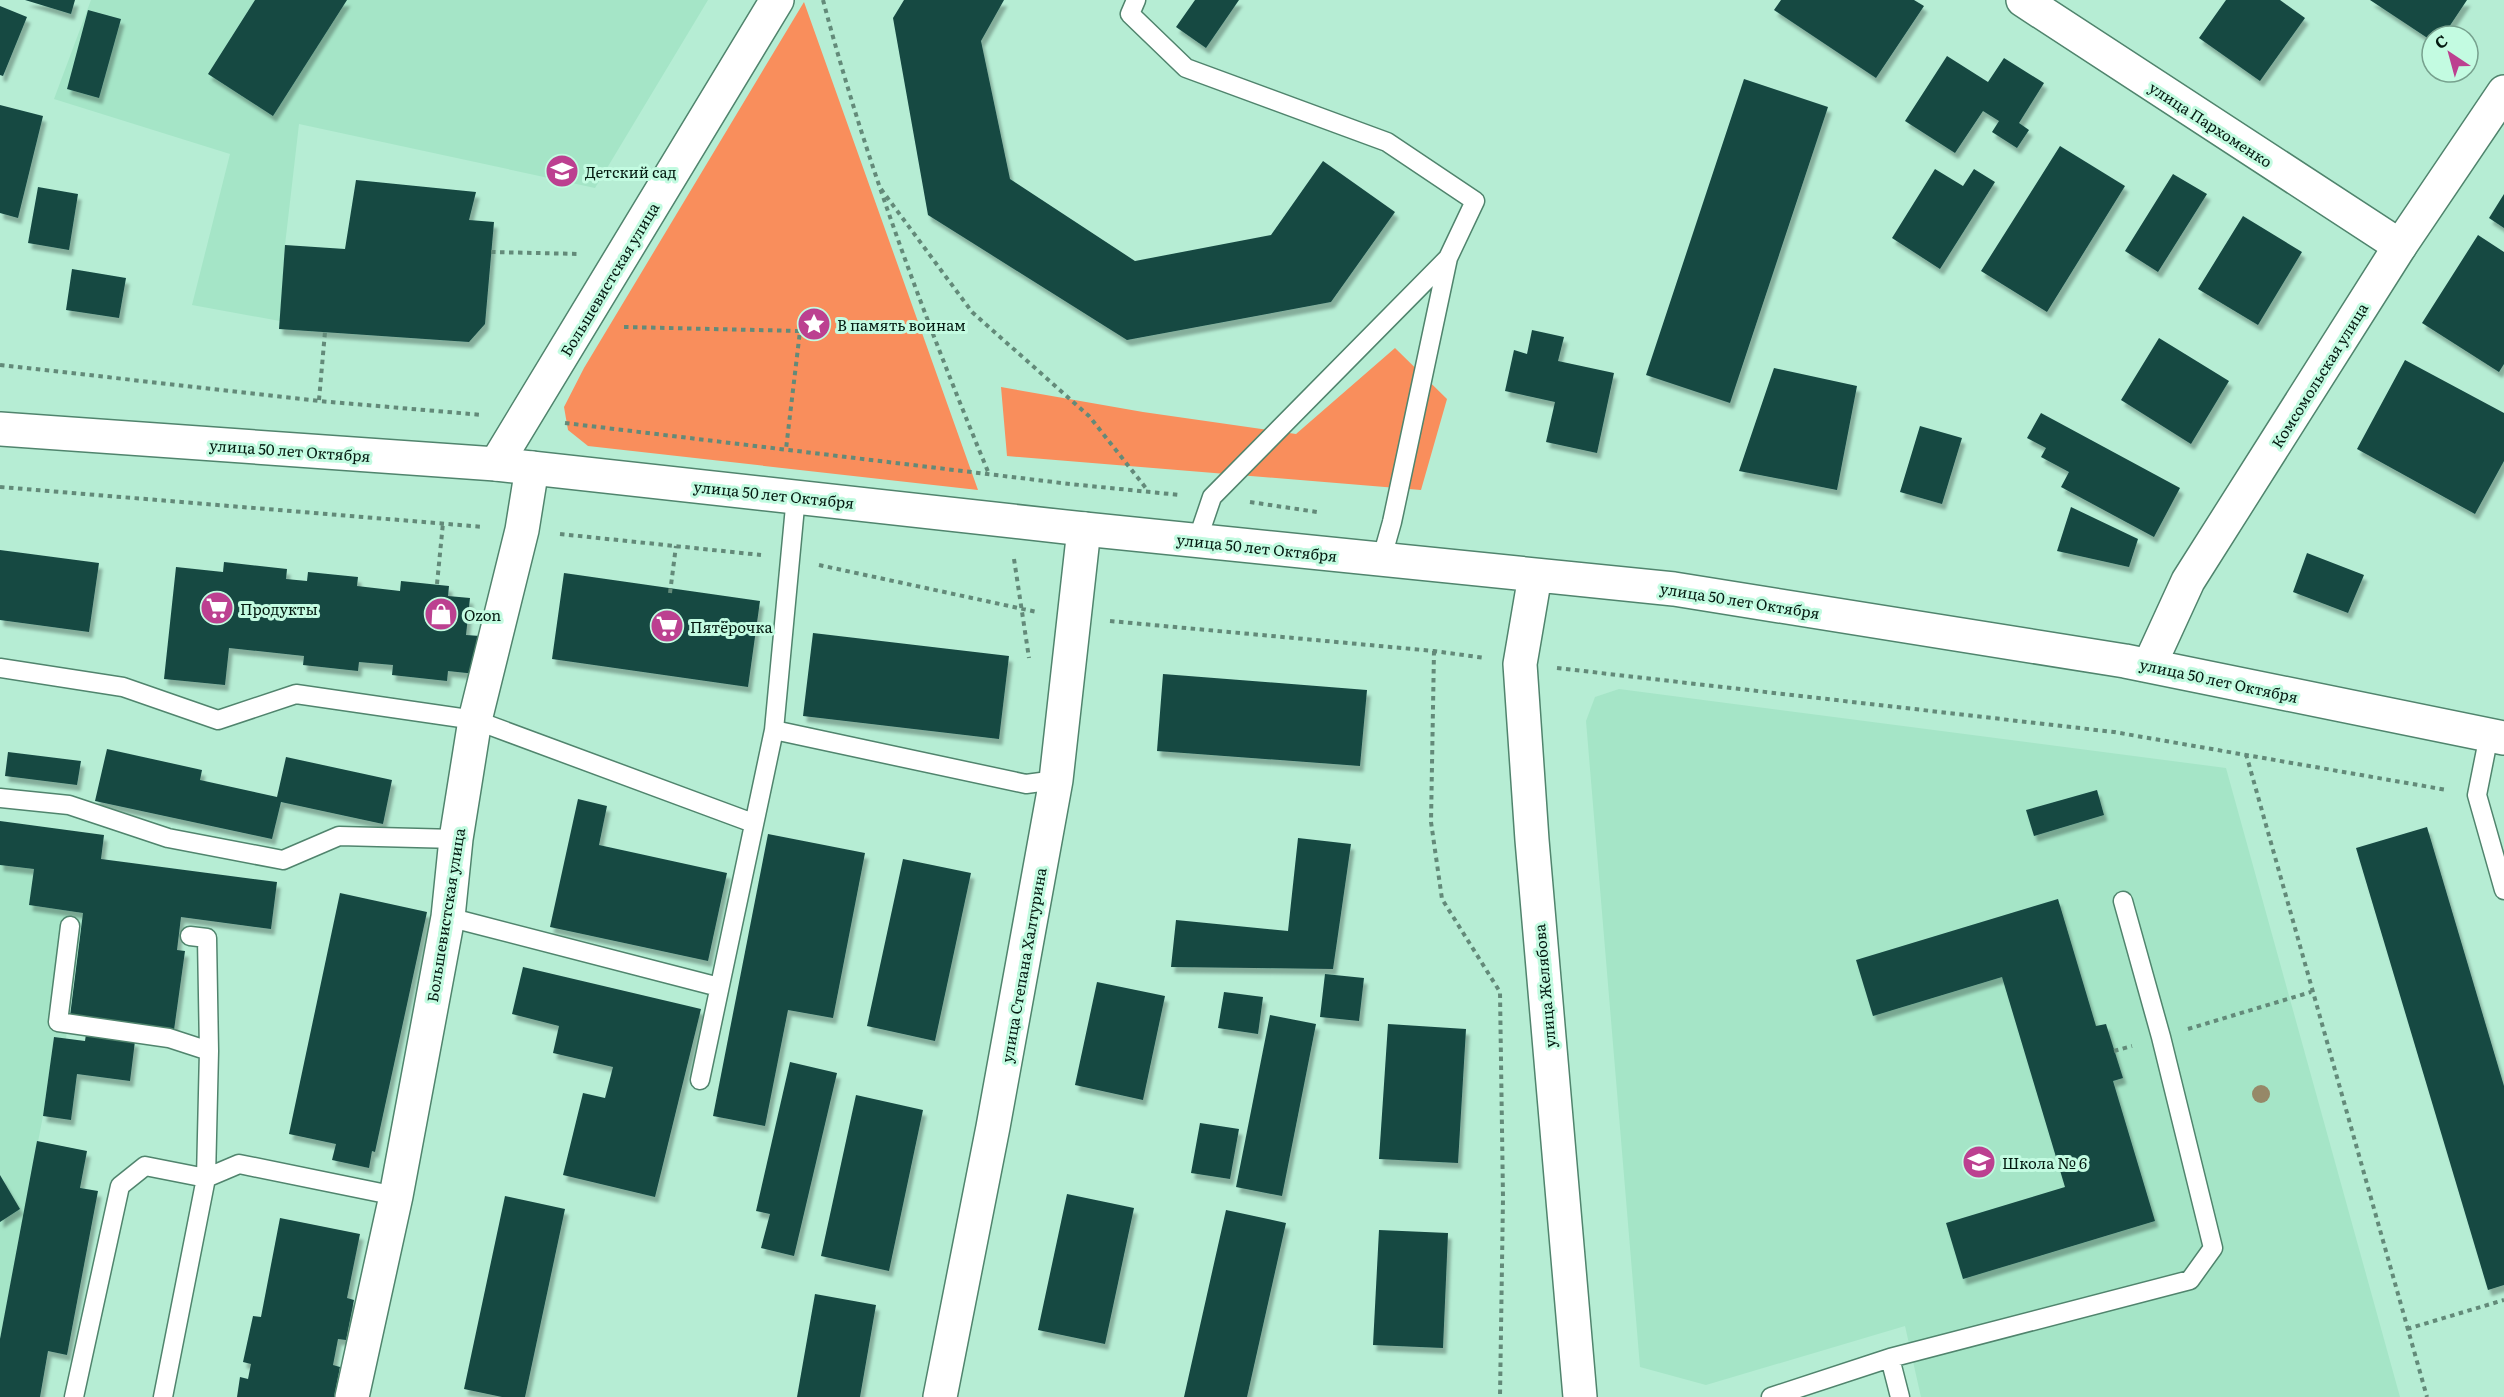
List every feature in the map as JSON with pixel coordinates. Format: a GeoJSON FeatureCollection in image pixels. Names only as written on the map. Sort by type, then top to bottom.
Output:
{"type":"FeatureCollection","features":[{"type":"Feature","properties":{"kind":"street","name":"Большевистская улица"},"geometry":{"type":"LineString","coordinates":[[496,464],[777,0]]}},
{"type":"Feature","properties":{"kind":"street","name":"улица Пархоменко"},"geometry":{"type":"LineString","coordinates":[[2023,0],[2400,246]]}},
{"type":"Feature","properties":{"kind":"street","name":"Комсомольская улица"},"geometry":{"type":"LineString","coordinates":[[2149,666],[2188,581],[2400,246],[2504,93]]}},
{"type":"Feature","properties":{"kind":"street","name":"улица 50 лет Октября"},"geometry":{"type":"LineString","coordinates":[[0,429],[496,464],[1084,530],[1674,589],[2149,666],[2497,737]]}},
{"type":"Feature","properties":{"kind":"street","name":"Большевистская улица"},"geometry":{"type":"LineString","coordinates":[[352,1397],[396,1196],[448,918],[456,839],[475,720],[522,530],[532,468]]}},
{"type":"Feature","properties":{"kind":"street","name":"улица Степана Халтурина"},"geometry":{"type":"LineString","coordinates":[[939,1397],[993,1128],[1056,780],[1076,618],[1084,530]]}},
{"type":"Feature","properties":{"kind":"street","name":"улица Желябова"},"geometry":{"type":"LineString","coordinates":[[1535,576],[1520,664],[1532,840],[1580,1397]]}},
{"type":"Feature","properties":{"kind":"lane"},"geometry":{"type":"LineString","coordinates":[[1136,0],[1130,14],[1186,68],[1387,142],[1475,201],[1448,258],[1394,511],[1381,561]]}},
{"type":"Feature","properties":{"kind":"lane"},"geometry":{"type":"LineString","coordinates":[[1197,541],[1212,497],[1448,258]]}},
{"type":"Feature","properties":{"kind":"lane"},"geometry":{"type":"LineString","coordinates":[[700,1080],[774,730],[796,496]]}},
{"type":"Feature","properties":{"kind":"lane"},"geometry":{"type":"LineString","coordinates":[[0,668],[123,687],[218,720],[296,694],[475,720],[753,823]]}},
{"type":"Feature","properties":{"kind":"lane"},"geometry":{"type":"LineString","coordinates":[[774,730],[1026,784],[1056,780]]}},
{"type":"Feature","properties":{"kind":"lane"},"geometry":{"type":"LineString","coordinates":[[2497,737],[2477,795],[2504,890]]}},
{"type":"Feature","properties":{"kind":"lane"},"geometry":{"type":"LineString","coordinates":[[0,798],[69,806],[168,838],[283,860],[339,836],[456,839]]}},
{"type":"Feature","properties":{"kind":"lane"},"geometry":{"type":"LineString","coordinates":[[1771,1397],[1890,1358],[2190,1280],[2213,1248],[2161,1037],[2123,901]]}},
{"type":"Feature","properties":{"kind":"lane"},"geometry":{"type":"LineString","coordinates":[[448,918],[719,987]]}},
{"type":"Feature","properties":{"kind":"lane"},"geometry":{"type":"LineString","coordinates":[[70,926],[58,1022],[169,1038],[209,1051]]}},
{"type":"Feature","properties":{"kind":"lane"},"geometry":{"type":"LineString","coordinates":[[163,1397],[206,1178],[209,1051],[207,938],[190,936]]}},
{"type":"Feature","properties":{"kind":"lane"},"geometry":{"type":"LineString","coordinates":[[74,1397],[120,1185],[145,1166],[206,1178],[239,1164],[396,1196]]}},
{"type":"Feature","properties":{"kind":"lane"},"geometry":{"type":"LineString","coordinates":[[1890,1358],[1900,1397]]}},
{"type":"Feature","properties":{"kind":"path"},"geometry":{"type":"LineString","coordinates":[[823,0],[877,183],[930,331],[1008,521],[1024,610],[1029,661]]}},
{"type":"Feature","properties":{"kind":"path"},"geometry":{"type":"LineString","coordinates":[[877,183],[972,312],[1089,416],[1149,492]]}},
{"type":"Feature","properties":{"kind":"path"},"geometry":{"type":"LineString","coordinates":[[491,252],[577,253],[613,273]]}},
{"type":"Feature","properties":{"kind":"path"},"geometry":{"type":"LineString","coordinates":[[581,325],[800,331],[786,449]]}},
{"type":"Feature","properties":{"kind":"path"},"geometry":{"type":"LineString","coordinates":[[319,401],[325,333]]}},
{"type":"Feature","properties":{"kind":"path"},"geometry":{"type":"LineString","coordinates":[[0,487],[522,530],[789,558],[1024,610],[1076,618],[1434,651],[1520,664],[2114,732],[2477,795]]}},
{"type":"Feature","properties":{"kind":"path"},"geometry":{"type":"LineString","coordinates":[[437,584],[443,524]]}},
{"type":"Feature","properties":{"kind":"path"},"geometry":{"type":"LineString","coordinates":[[671,588],[670,593],[676,546]]}},
{"type":"Feature","properties":{"kind":"path"},"geometry":{"type":"LineString","coordinates":[[1434,651],[1431,822],[1442,899],[1500,992],[1503,1198],[1500,1397]]}},
{"type":"Feature","properties":{"kind":"path"},"geometry":{"type":"LineString","coordinates":[[2246,754],[2311,992],[2427,1397]]}},
{"type":"Feature","properties":{"kind":"path"},"geometry":{"type":"LineString","coordinates":[[2114,1051],[2311,992]]}},
{"type":"Feature","properties":{"kind":"path"},"geometry":{"type":"LineString","coordinates":[[2407,1329],[2504,1300]]}},
{"type":"Feature","properties":{"kind":"shaded area","name":"Детский сад"},"geometry":{"type":"Polygon","coordinates":[[[91,0],[708,0],[595,188],[299,124],[285,245],[280,321],[192,305],[230,154],[54,99],[91,0]]]}},
{"type":"Feature","properties":{"kind":"shaded area"},"geometry":{"type":"Polygon","coordinates":[[[804,2],[978,490],[588,446],[568,430],[564,407],[584,368],[804,2]]]}},
{"type":"Feature","properties":{"kind":"shaded area"},"geometry":{"type":"Polygon","coordinates":[[[1395,348],[1447,399],[1421,490],[1007,456],[1001,387],[1143,412],[1296,434],[1395,348]]]}},
{"type":"Feature","properties":{"kind":"shaded area","name":"Школа № 6"},"geometry":{"type":"Polygon","coordinates":[[[1619,689],[2226,768],[2400,1397],[1921,1397],[1905,1326],[1706,1385],[1640,1367],[1586,721],[1595,697],[1619,689]]]}},
{"type":"Feature","properties":{"kind":"shaded area"},"geometry":{"type":"Polygon","coordinates":[[[0,865],[34,869],[30,905],[83,913],[66,1039],[54,1037],[43,1116],[0,1339],[0,865]]]}},
{"type":"Feature","properties":{"kind":"building"},"geometry":{"type":"Polygon","coordinates":[[[25,0],[75,0],[71,14],[25,0]]]}},
{"type":"Feature","properties":{"kind":"building"},"geometry":{"type":"Polygon","coordinates":[[[255,0],[347,0],[273,116],[208,74],[255,0]]]}},
{"type":"Feature","properties":{"kind":"building"},"geometry":{"type":"Polygon","coordinates":[[[904,0],[1004,0],[981,41],[1010,179],[1135,261],[1271,235],[1323,161],[1395,212],[1331,302],[1127,340],[928,215],[893,18],[904,0]]]}},
{"type":"Feature","properties":{"kind":"building"},"geometry":{"type":"Polygon","coordinates":[[[1195,0],[1239,0],[1206,48],[1176,27],[1195,0]]]}},
{"type":"Feature","properties":{"kind":"building"},"geometry":{"type":"Polygon","coordinates":[[[1781,0],[1914,0],[1924,6],[1876,78],[1774,10],[1781,0]]]}},
{"type":"Feature","properties":{"kind":"building"},"geometry":{"type":"Polygon","coordinates":[[[2226,0],[2280,0],[2305,18],[2260,81],[2199,38],[2226,0]]]}},
{"type":"Feature","properties":{"kind":"building"},"geometry":{"type":"Polygon","coordinates":[[[2370,0],[2467,0],[2451,24],[2420,24],[2420,33],[2370,0]]]}},
{"type":"Feature","properties":{"kind":"building"},"geometry":{"type":"Polygon","coordinates":[[[0,6],[27,17],[3,76],[0,75],[0,6]]]}},
{"type":"Feature","properties":{"kind":"building"},"geometry":{"type":"Polygon","coordinates":[[[88,10],[121,19],[99,98],[67,89],[88,10]]]}},
{"type":"Feature","properties":{"kind":"building"},"geometry":{"type":"Polygon","coordinates":[[[1947,56],[1988,82],[2004,58],[2044,83],[2019,123],[2029,130],[2017,148],[1992,132],[1999,121],[1983,111],[1955,153],[1905,121],[1947,56]]]}},
{"type":"Feature","properties":{"kind":"building"},"geometry":{"type":"Polygon","coordinates":[[[1744,79],[1828,107],[1730,403],[1646,375],[1744,79]]]}},
{"type":"Feature","properties":{"kind":"building"},"geometry":{"type":"Polygon","coordinates":[[[0,105],[43,116],[18,218],[0,213],[0,105]]]}},
{"type":"Feature","properties":{"kind":"building"},"geometry":{"type":"Polygon","coordinates":[[[2060,146],[2125,186],[2047,312],[1981,271],[2060,146]]]}},
{"type":"Feature","properties":{"kind":"building"},"geometry":{"type":"Polygon","coordinates":[[[1935,169],[1963,186],[1974,169],[1995,182],[1940,269],[1892,238],[1935,169]]]}},
{"type":"Feature","properties":{"kind":"building"},"geometry":{"type":"Polygon","coordinates":[[[2173,174],[2207,194],[2158,272],[2125,251],[2173,174]]]}},
{"type":"Feature","properties":{"kind":"building"},"geometry":{"type":"Polygon","coordinates":[[[356,180],[476,192],[469,220],[494,222],[485,324],[469,342],[279,329],[285,245],[345,249],[356,180]]]}},
{"type":"Feature","properties":{"kind":"building"},"geometry":{"type":"Polygon","coordinates":[[[38,187],[78,194],[69,250],[28,243],[38,187]]]}},
{"type":"Feature","properties":{"kind":"building"},"geometry":{"type":"Polygon","coordinates":[[[2504,194],[2504,228],[2489,218],[2504,194]]]}},
{"type":"Feature","properties":{"kind":"building"},"geometry":{"type":"Polygon","coordinates":[[[2243,216],[2302,252],[2258,325],[2198,289],[2243,216]]]}},
{"type":"Feature","properties":{"kind":"building"},"geometry":{"type":"Polygon","coordinates":[[[2478,235],[2504,252],[2504,364],[2499,372],[2422,323],[2478,235]]]}},
{"type":"Feature","properties":{"kind":"building"},"geometry":{"type":"Polygon","coordinates":[[[72,269],[126,278],[119,318],[66,310],[72,269]]]}},
{"type":"Feature","properties":{"kind":"building"},"geometry":{"type":"Polygon","coordinates":[[[1532,330],[1564,337],[1558,361],[1614,373],[1597,453],[1546,442],[1555,402],[1505,391],[1514,350],[1527,354],[1532,330]]]}},
{"type":"Feature","properties":{"kind":"building"},"geometry":{"type":"Polygon","coordinates":[[[2159,338],[2229,381],[2191,444],[2121,400],[2159,338]]]}},
{"type":"Feature","properties":{"kind":"building"},"geometry":{"type":"Polygon","coordinates":[[[2405,360],[2504,413],[2504,461],[2475,514],[2357,449],[2405,360]]]}},
{"type":"Feature","properties":{"kind":"building"},"geometry":{"type":"Polygon","coordinates":[[[1774,368],[1857,386],[1837,490],[1739,471],[1774,368]]]}},
{"type":"Feature","properties":{"kind":"building"},"geometry":{"type":"Polygon","coordinates":[[[2041,413],[2180,488],[2154,537],[2061,487],[2069,472],[2041,457],[2046,448],[2027,438],[2041,413]]]}},
{"type":"Feature","properties":{"kind":"building"},"geometry":{"type":"Polygon","coordinates":[[[1920,426],[1962,438],[1942,504],[1900,492],[1920,426]]]}},
{"type":"Feature","properties":{"kind":"building"},"geometry":{"type":"Polygon","coordinates":[[[2071,507],[2138,539],[2129,567],[2057,551],[2071,507]]]}},
{"type":"Feature","properties":{"kind":"building"},"geometry":{"type":"Polygon","coordinates":[[[0,550],[99,563],[89,632],[0,620],[0,550]]]}},
{"type":"Feature","properties":{"kind":"building"},"geometry":{"type":"Polygon","coordinates":[[[2307,553],[2364,575],[2348,613],[2293,592],[2307,553]]]}},
{"type":"Feature","properties":{"kind":"building"},"geometry":{"type":"Polygon","coordinates":[[[224,562],[287,569],[286,579],[307,581],[308,572],[358,577],[357,586],[400,591],[401,581],[449,586],[448,596],[470,598],[466,635],[480,636],[476,674],[448,671],[447,681],[392,675],[393,665],[359,662],[358,671],[303,665],[304,656],[229,648],[225,685],[164,679],[176,567],[223,572],[224,562]]]}},
{"type":"Feature","properties":{"kind":"building"},"geometry":{"type":"Polygon","coordinates":[[[564,573],[760,601],[748,687],[552,659],[564,573]]]}},
{"type":"Feature","properties":{"kind":"building"},"geometry":{"type":"Polygon","coordinates":[[[813,633],[1009,656],[999,739],[803,716],[813,633]]]}},
{"type":"Feature","properties":{"kind":"building"},"geometry":{"type":"Polygon","coordinates":[[[1163,674],[1367,690],[1360,766],[1157,751],[1163,674]]]}},
{"type":"Feature","properties":{"kind":"building"},"geometry":{"type":"Polygon","coordinates":[[[107,749],[202,770],[200,780],[277,797],[286,757],[392,780],[383,824],[281,802],[272,839],[95,801],[107,749]]]}},
{"type":"Feature","properties":{"kind":"building"},"geometry":{"type":"Polygon","coordinates":[[[8,752],[81,761],[77,785],[5,776],[8,752]]]}},
{"type":"Feature","properties":{"kind":"building"},"geometry":{"type":"Polygon","coordinates":[[[2097,790],[2104,815],[2034,836],[2026,810],[2097,790]]]}},
{"type":"Feature","properties":{"kind":"building"},"geometry":{"type":"Polygon","coordinates":[[[578,799],[607,806],[599,845],[727,873],[708,961],[550,927],[578,799]]]}},
{"type":"Feature","properties":{"kind":"building"},"geometry":{"type":"Polygon","coordinates":[[[0,821],[104,835],[101,859],[277,882],[271,929],[181,917],[177,950],[185,951],[174,1030],[70,1016],[83,913],[29,905],[34,869],[0,865],[0,821]]]}},
{"type":"Feature","properties":{"kind":"building"},"geometry":{"type":"Polygon","coordinates":[[[2427,827],[2504,1086],[2504,1285],[2488,1290],[2356,848],[2427,827]]]}},
{"type":"Feature","properties":{"kind":"building"},"geometry":{"type":"Polygon","coordinates":[[[768,834],[865,853],[833,1018],[788,1010],[765,1126],[713,1116],[768,834]]]}},
{"type":"Feature","properties":{"kind":"building"},"geometry":{"type":"Polygon","coordinates":[[[1298,838],[1351,844],[1333,969],[1171,967],[1176,920],[1288,931],[1298,838]]]}},
{"type":"Feature","properties":{"kind":"building"},"geometry":{"type":"Polygon","coordinates":[[[903,859],[971,873],[935,1041],[867,1026],[903,859]]]}},
{"type":"Feature","properties":{"kind":"building"},"geometry":{"type":"Polygon","coordinates":[[[340,893],[427,912],[375,1152],[372,1151],[369,1168],[332,1160],[336,1144],[289,1134],[340,893]]]}},
{"type":"Feature","properties":{"kind":"building"},"geometry":{"type":"Polygon","coordinates":[[[2058,899],[2096,1026],[2106,1024],[2123,1078],[2113,1081],[2155,1221],[1963,1279],[1946,1223],[2065,1187],[2002,977],[1873,1016],[1856,960],[2058,899]]]}},
{"type":"Feature","properties":{"kind":"building"},"geometry":{"type":"Polygon","coordinates":[[[523,967],[701,1009],[655,1197],[563,1175],[583,1093],[605,1098],[613,1067],[553,1053],[559,1026],[512,1014],[523,967]]]}},
{"type":"Feature","properties":{"kind":"building"},"geometry":{"type":"Polygon","coordinates":[[[1325,974],[1364,978],[1359,1021],[1320,1017],[1325,974]]]}},
{"type":"Feature","properties":{"kind":"building"},"geometry":{"type":"Polygon","coordinates":[[[1097,982],[1165,996],[1143,1100],[1075,1085],[1097,982]]]}},
{"type":"Feature","properties":{"kind":"building"},"geometry":{"type":"Polygon","coordinates":[[[1224,992],[1263,997],[1258,1034],[1218,1028],[1224,992]]]}},
{"type":"Feature","properties":{"kind":"building"},"geometry":{"type":"Polygon","coordinates":[[[1270,1015],[1316,1024],[1282,1196],[1236,1187],[1270,1015]]]}},
{"type":"Feature","properties":{"kind":"building"},"geometry":{"type":"Polygon","coordinates":[[[1388,1024],[1466,1029],[1458,1163],[1379,1159],[1388,1024]]]}},
{"type":"Feature","properties":{"kind":"building"},"geometry":{"type":"Polygon","coordinates":[[[86,1034],[135,1041],[130,1081],[77,1074],[71,1120],[43,1116],[54,1037],[85,1041],[86,1034]]]}},
{"type":"Feature","properties":{"kind":"building"},"geometry":{"type":"Polygon","coordinates":[[[790,1062],[837,1073],[794,1256],[761,1248],[770,1214],[756,1211],[790,1062]]]}},
{"type":"Feature","properties":{"kind":"building"},"geometry":{"type":"Polygon","coordinates":[[[856,1095],[923,1110],[889,1271],[821,1256],[856,1095]]]}},
{"type":"Feature","properties":{"kind":"building"},"geometry":{"type":"Polygon","coordinates":[[[1200,1123],[1239,1129],[1230,1179],[1191,1173],[1200,1123]]]}},
{"type":"Feature","properties":{"kind":"building"},"geometry":{"type":"Polygon","coordinates":[[[37,1141],[87,1151],[80,1188],[98,1191],[67,1355],[48,1351],[40,1397],[0,1397],[0,1339],[37,1141]]]}},
{"type":"Feature","properties":{"kind":"building"},"geometry":{"type":"Polygon","coordinates":[[[0,1175],[20,1209],[0,1222],[0,1175]]]}},
{"type":"Feature","properties":{"kind":"building"},"geometry":{"type":"Polygon","coordinates":[[[1067,1194],[1134,1208],[1105,1344],[1038,1330],[1067,1194]]]}},
{"type":"Feature","properties":{"kind":"building"},"geometry":{"type":"Polygon","coordinates":[[[505,1196],[565,1209],[525,1397],[502,1397],[464,1389],[505,1196]]]}},
{"type":"Feature","properties":{"kind":"building"},"geometry":{"type":"Polygon","coordinates":[[[1226,1210],[1286,1223],[1247,1397],[1184,1397],[1226,1210]]]}},
{"type":"Feature","properties":{"kind":"building"},"geometry":{"type":"Polygon","coordinates":[[[280,1218],[360,1234],[347,1298],[354,1300],[346,1340],[338,1339],[333,1365],[340,1367],[334,1397],[237,1397],[240,1377],[248,1379],[251,1364],[243,1362],[253,1316],[261,1317],[280,1218]]]}},
{"type":"Feature","properties":{"kind":"building"},"geometry":{"type":"Polygon","coordinates":[[[1379,1230],[1448,1233],[1443,1348],[1373,1345],[1379,1230]]]}},
{"type":"Feature","properties":{"kind":"building"},"geometry":{"type":"Polygon","coordinates":[[[815,1294],[876,1305],[860,1397],[797,1397],[815,1294]]]}},
{"type":"Feature","properties":{"kind":"place","name":"Детский сад"},"geometry":{"type":"Point","coordinates":[562,171]}},
{"type":"Feature","properties":{"kind":"place","name":"В память воинам"},"geometry":{"type":"Point","coordinates":[814,324]}},
{"type":"Feature","properties":{"kind":"place","name":"Продукты"},"geometry":{"type":"Point","coordinates":[217,608]}},
{"type":"Feature","properties":{"kind":"place","name":"Ozon"},"geometry":{"type":"Point","coordinates":[441,614]}},
{"type":"Feature","properties":{"kind":"place","name":"Пятёрочка"},"geometry":{"type":"Point","coordinates":[667,626]}},
{"type":"Feature","properties":{"kind":"place","name":"Школа № 6"},"geometry":{"type":"Point","coordinates":[1979,1162]}}]}
